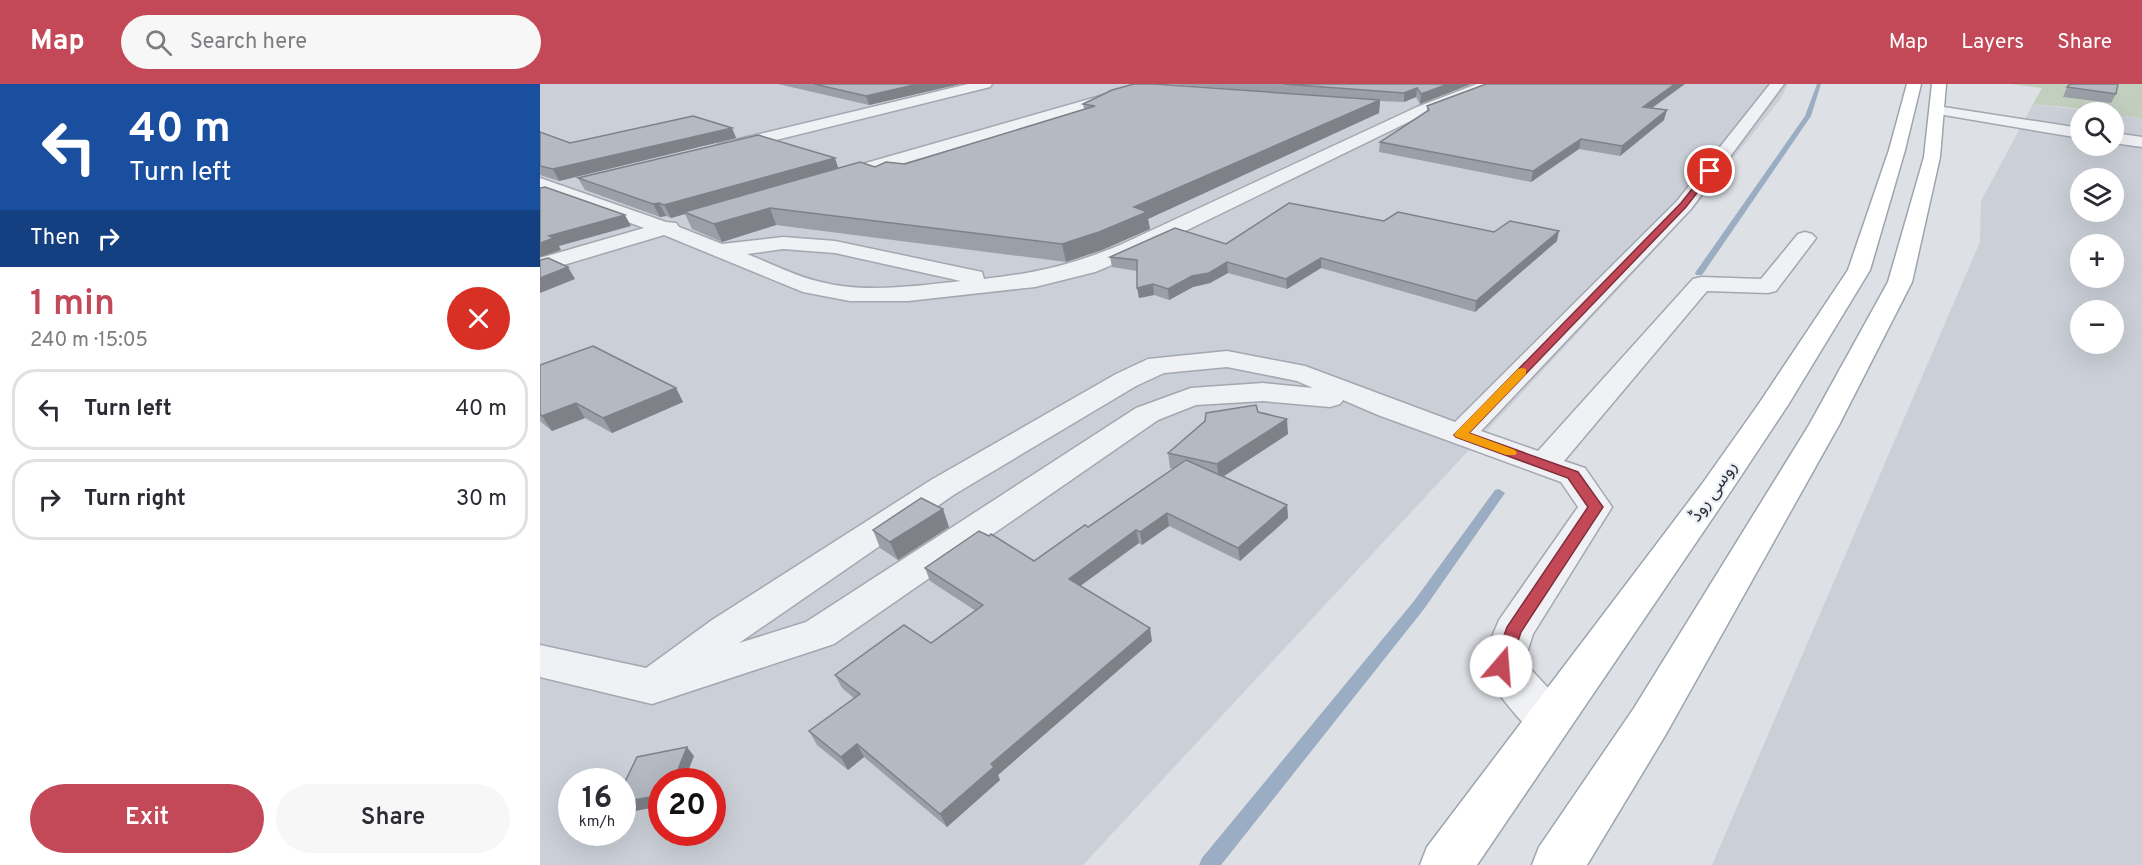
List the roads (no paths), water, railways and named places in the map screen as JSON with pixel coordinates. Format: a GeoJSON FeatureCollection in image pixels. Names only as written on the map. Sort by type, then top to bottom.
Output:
{"type":"FeatureCollection","features":[{"type":"Feature","properties":{"kind":"main road","name":"روسی روڈ"},"geometry":{"type":"LineString","coordinates":[[1446,865],[1714,491],[1773,405],[1859,270],[1897,150],[1914,84]]}},
{"type":"Feature","properties":{"kind":"main road"},"geometry":{"type":"LineString","coordinates":[[1558,865],[1650,721],[1824,425],[1900,282],[1932,157],[1938,97]]}},
{"type":"Feature","properties":{"kind":"lane"},"geometry":{"type":"LineString","coordinates":[[704,153],[979,84]]}},
{"type":"Feature","properties":{"kind":"lane"},"geometry":{"type":"LineString","coordinates":[[811,185],[1157,84]]}},
{"type":"Feature","properties":{"kind":"lane"},"geometry":{"type":"LineString","coordinates":[[1446,84],[1484,86]]}},
{"type":"Feature","properties":{"kind":"lane"},"geometry":{"type":"LineString","coordinates":[[1460,435],[1684,205],[1777,84]]}},
{"type":"Feature","properties":{"kind":"lane"},"geometry":{"type":"LineString","coordinates":[[548,186],[664,228],[811,287],[850,294],[908,294],[1035,280],[1087,267],[1128,250],[1422,110],[1484,86]]}},
{"type":"Feature","properties":{"kind":"lane"},"geometry":{"type":"LineString","coordinates":[[1139,89],[1175,92]]}},
{"type":"Feature","properties":{"kind":"lane"},"geometry":{"type":"LineString","coordinates":[[1938,97],[2070,130]]}},
{"type":"Feature","properties":{"kind":"lane"},"geometry":{"type":"LineString","coordinates":[[1386,108],[1422,110]]}},
{"type":"Feature","properties":{"kind":"lane"},"geometry":{"type":"LineString","coordinates":[[2124,139],[2142,142]]}},
{"type":"Feature","properties":{"kind":"lane"},"geometry":{"type":"LineString","coordinates":[[548,186],[590,181]]}},
{"type":"Feature","properties":{"kind":"lane"},"geometry":{"type":"LineString","coordinates":[[540,265],[686,222]]}},
{"type":"Feature","properties":{"kind":"lane"},"geometry":{"type":"LineString","coordinates":[[1544,465],[1701,284],[1768,286],[1805,238]]}},
{"type":"Feature","properties":{"kind":"lane"},"geometry":{"type":"LineString","coordinates":[[718,250],[783,243],[835,247],[968,276],[1035,280]]}},
{"type":"Feature","properties":{"kind":"lane"},"geometry":{"type":"LineString","coordinates":[[652,687],[726,631],[943,487],[1126,380],[1158,365],[1227,359],[1305,374],[1388,409],[1573,475],[1595,507],[1513,631],[1501,666],[1550,720]]}},
{"type":"Feature","properties":{"kind":"lane"},"geometry":{"type":"LineString","coordinates":[[540,661],[652,687],[820,633],[1147,414],[1191,397],[1263,392],[1329,398],[1388,409]]}},
{"type":"Feature","properties":{"kind":"waterway"},"geometry":{"type":"LineString","coordinates":[[1699,273],[1808,116],[1819,84]]}},
{"type":"Feature","properties":{"kind":"waterway"},"geometry":{"type":"LineString","coordinates":[[1209,865],[1419,605],[1499,493]]}}]}
